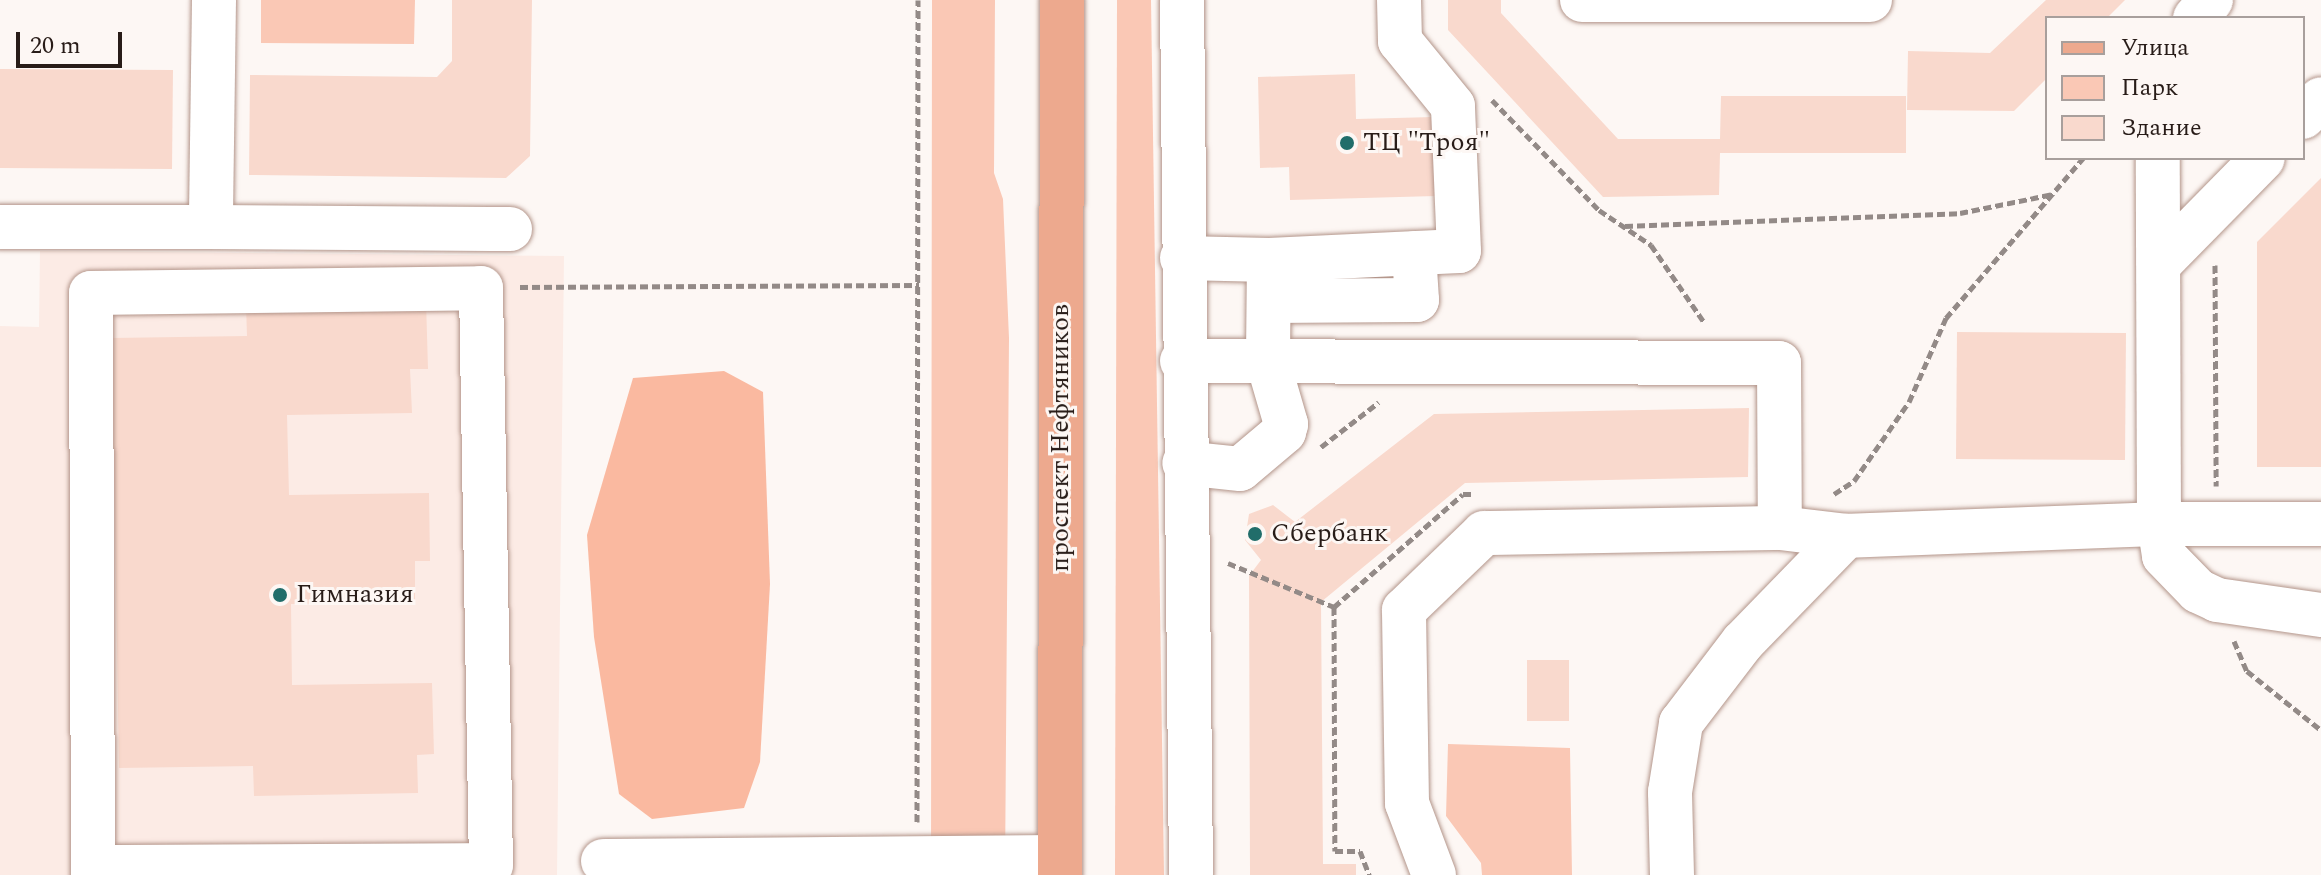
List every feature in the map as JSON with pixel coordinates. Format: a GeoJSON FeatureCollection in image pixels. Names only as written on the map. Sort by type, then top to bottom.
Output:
{"type":"FeatureCollection","features":[{"type":"Feature","properties":{"kind":"main road","name":"проспект Нефтяников"},"geometry":{"type":"LineString","coordinates":[[1060,866],[1062,0]]}},
{"type":"Feature","properties":{"kind":"lane"},"geometry":{"type":"LineString","coordinates":[[211,227],[214,0]]}},
{"type":"Feature","properties":{"kind":"lane"},"geometry":{"type":"LineString","coordinates":[[1182,0],[1182,361],[1191,875]]}},
{"type":"Feature","properties":{"kind":"lane"},"geometry":{"type":"LineString","coordinates":[[1182,258],[1269,280],[1417,300],[1414,253],[1459,251],[1453,106],[1400,41],[1399,0]]}},
{"type":"Feature","properties":{"kind":"lane"},"geometry":{"type":"LineString","coordinates":[[1582,0],[1870,0]]}},
{"type":"Feature","properties":{"kind":"lane"},"geometry":{"type":"LineString","coordinates":[[2197,16],[2211,0]]}},
{"type":"Feature","properties":{"kind":"lane"},"geometry":{"type":"LineString","coordinates":[[2305,115],[2321,99]]}},
{"type":"Feature","properties":{"kind":"lane"},"geometry":{"type":"LineString","coordinates":[[2158,160],[2159,524],[2164,556],[2183,581],[2217,600],[2321,615]]}},
{"type":"Feature","properties":{"kind":"lane"},"geometry":{"type":"LineString","coordinates":[[2159,264],[2261,160]]}},
{"type":"Feature","properties":{"kind":"lane"},"geometry":{"type":"LineString","coordinates":[[0,227],[510,229]]}},
{"type":"Feature","properties":{"kind":"lane"},"geometry":{"type":"LineString","coordinates":[[1184,463],[1240,469],[1284,432],[1285,413],[1268,362],[1269,280]]}},
{"type":"Feature","properties":{"kind":"lane"},"geometry":{"type":"LineString","coordinates":[[481,288],[491,865],[93,871],[91,293],[481,288]]}},
{"type":"Feature","properties":{"kind":"lane"},"geometry":{"type":"LineString","coordinates":[[1182,361],[1779,363],[1780,528]]}},
{"type":"Feature","properties":{"kind":"lane"},"geometry":{"type":"LineString","coordinates":[[1434,875],[1407,803],[1404,610],[1484,533],[1780,528],[1846,536],[2159,524],[2321,524]]}},
{"type":"Feature","properties":{"kind":"lane"},"geometry":{"type":"LineString","coordinates":[[1672,875],[1670,792],[1681,723],[1743,642],[1846,536]]}},
{"type":"Feature","properties":{"kind":"lane"},"geometry":{"type":"LineString","coordinates":[[603,861],[917,858],[1060,866]]}},
{"type":"Feature","properties":{"kind":"path"},"geometry":{"type":"LineString","coordinates":[[917,858],[918,0]]}},
{"type":"Feature","properties":{"kind":"path"},"geometry":{"type":"LineString","coordinates":[[1481,88],[1599,210],[1651,245],[1702,320],[1715,327]]}},
{"type":"Feature","properties":{"kind":"path"},"geometry":{"type":"LineString","coordinates":[[1829,496],[1854,481],[1909,402],[1946,318],[2081,160]]}},
{"type":"Feature","properties":{"kind":"path"},"geometry":{"type":"LineString","coordinates":[[1624,226],[1960,213],[2054,194]]}},
{"type":"Feature","properties":{"kind":"path"},"geometry":{"type":"LineString","coordinates":[[2215,259],[2213,481],[2219,491]]}},
{"type":"Feature","properties":{"kind":"path"},"geometry":{"type":"LineString","coordinates":[[519,287],[919,285]]}},
{"type":"Feature","properties":{"kind":"path"},"geometry":{"type":"LineString","coordinates":[[1309,456],[1385,398]]}},
{"type":"Feature","properties":{"kind":"path"},"geometry":{"type":"LineString","coordinates":[[1369,875],[1360,851],[1335,851],[1334,607],[1463,494],[1479,494]]}},
{"type":"Feature","properties":{"kind":"path"},"geometry":{"type":"LineString","coordinates":[[1220,559],[1334,607]]}},
{"type":"Feature","properties":{"kind":"path"},"geometry":{"type":"LineString","coordinates":[[2217,600],[2247,671],[2321,730]]}},
{"type":"Feature","properties":{"kind":"shaded area","name":"Гимназия"},"geometry":{"type":"Polygon","coordinates":[[[40,251],[564,256],[557,875],[0,875],[0,326],[39,327],[40,251]]]}},
{"type":"Feature","properties":{"kind":"shaded area"},"geometry":{"type":"Polygon","coordinates":[[[724,371],[763,392],[770,584],[760,762],[744,808],[652,819],[619,794],[594,637],[587,535],[633,378],[724,371]]]}},
{"type":"Feature","properties":{"kind":"green space"},"geometry":{"type":"Polygon","coordinates":[[[261,0],[415,0],[414,44],[261,43],[261,0]]]}},
{"type":"Feature","properties":{"kind":"green space"},"geometry":{"type":"Polygon","coordinates":[[[932,0],[995,0],[994,173],[1003,199],[1009,338],[1005,875],[931,875],[932,0]]]}},
{"type":"Feature","properties":{"kind":"green space"},"geometry":{"type":"Polygon","coordinates":[[[1117,0],[1151,0],[1164,875],[1115,875],[1117,0]]]}},
{"type":"Feature","properties":{"kind":"green space"},"geometry":{"type":"Polygon","coordinates":[[[1448,744],[1570,748],[1572,875],[1482,875],[1481,863],[1446,816],[1448,744]]]}},
{"type":"Feature","properties":{"kind":"building"},"geometry":{"type":"Polygon","coordinates":[[[452,0],[532,0],[530,156],[506,178],[249,175],[250,75],[437,77],[452,61],[452,0]]]}},
{"type":"Feature","properties":{"kind":"building"},"geometry":{"type":"Polygon","coordinates":[[[1448,0],[1501,0],[1501,13],[1618,139],[1720,139],[1721,96],[1906,96],[1906,153],[1720,153],[1719,195],[1603,197],[1448,30],[1448,0]]]}},
{"type":"Feature","properties":{"kind":"building"},"geometry":{"type":"Polygon","coordinates":[[[2046,0],[2125,0],[2109,16],[2045,16],[2045,80],[2014,111],[1907,110],[1908,51],[1990,53],[2046,0]]]}},
{"type":"Feature","properties":{"kind":"building"},"geometry":{"type":"Polygon","coordinates":[[[0,69],[173,70],[172,169],[0,168],[0,69]]]}},
{"type":"Feature","properties":{"kind":"building","name":"ТЦ \"Троя\""},"geometry":{"type":"Polygon","coordinates":[[[1355,74],[1356,119],[1434,117],[1436,196],[1290,200],[1289,167],[1260,168],[1258,77],[1355,74]]]}},
{"type":"Feature","properties":{"kind":"building"},"geometry":{"type":"Polygon","coordinates":[[[2321,178],[2321,467],[2257,467],[2257,242],[2321,178]]]}},
{"type":"Feature","properties":{"kind":"building"},"geometry":{"type":"Polygon","coordinates":[[[426,301],[428,369],[410,369],[412,413],[287,415],[289,495],[429,493],[430,561],[415,561],[415,602],[291,604],[292,685],[432,683],[434,754],[417,755],[418,793],[254,796],[253,766],[119,768],[112,338],[247,336],[246,305],[426,301]]]}},
{"type":"Feature","properties":{"kind":"building"},"geometry":{"type":"Polygon","coordinates":[[[1957,332],[2126,333],[2125,460],[1956,459],[1957,332]]]}},
{"type":"Feature","properties":{"kind":"building"},"geometry":{"type":"Polygon","coordinates":[[[1749,408],[1748,477],[1465,483],[1321,602],[1323,864],[1356,864],[1356,875],[1250,875],[1249,576],[1261,560],[1245,540],[1249,514],[1273,505],[1295,522],[1434,414],[1749,408]]]}},
{"type":"Feature","properties":{"kind":"building"},"geometry":{"type":"Polygon","coordinates":[[[1527,660],[1569,660],[1569,721],[1527,721],[1527,660]]]}},
{"type":"Feature","properties":{"kind":"place","name":"ТЦ \"Троя\""},"geometry":{"type":"Point","coordinates":[1347,143]}},
{"type":"Feature","properties":{"kind":"place","name":"Сбербанк"},"geometry":{"type":"Point","coordinates":[1255,534]}},
{"type":"Feature","properties":{"kind":"place","name":"Гимназия"},"geometry":{"type":"Point","coordinates":[280,595]}}]}
